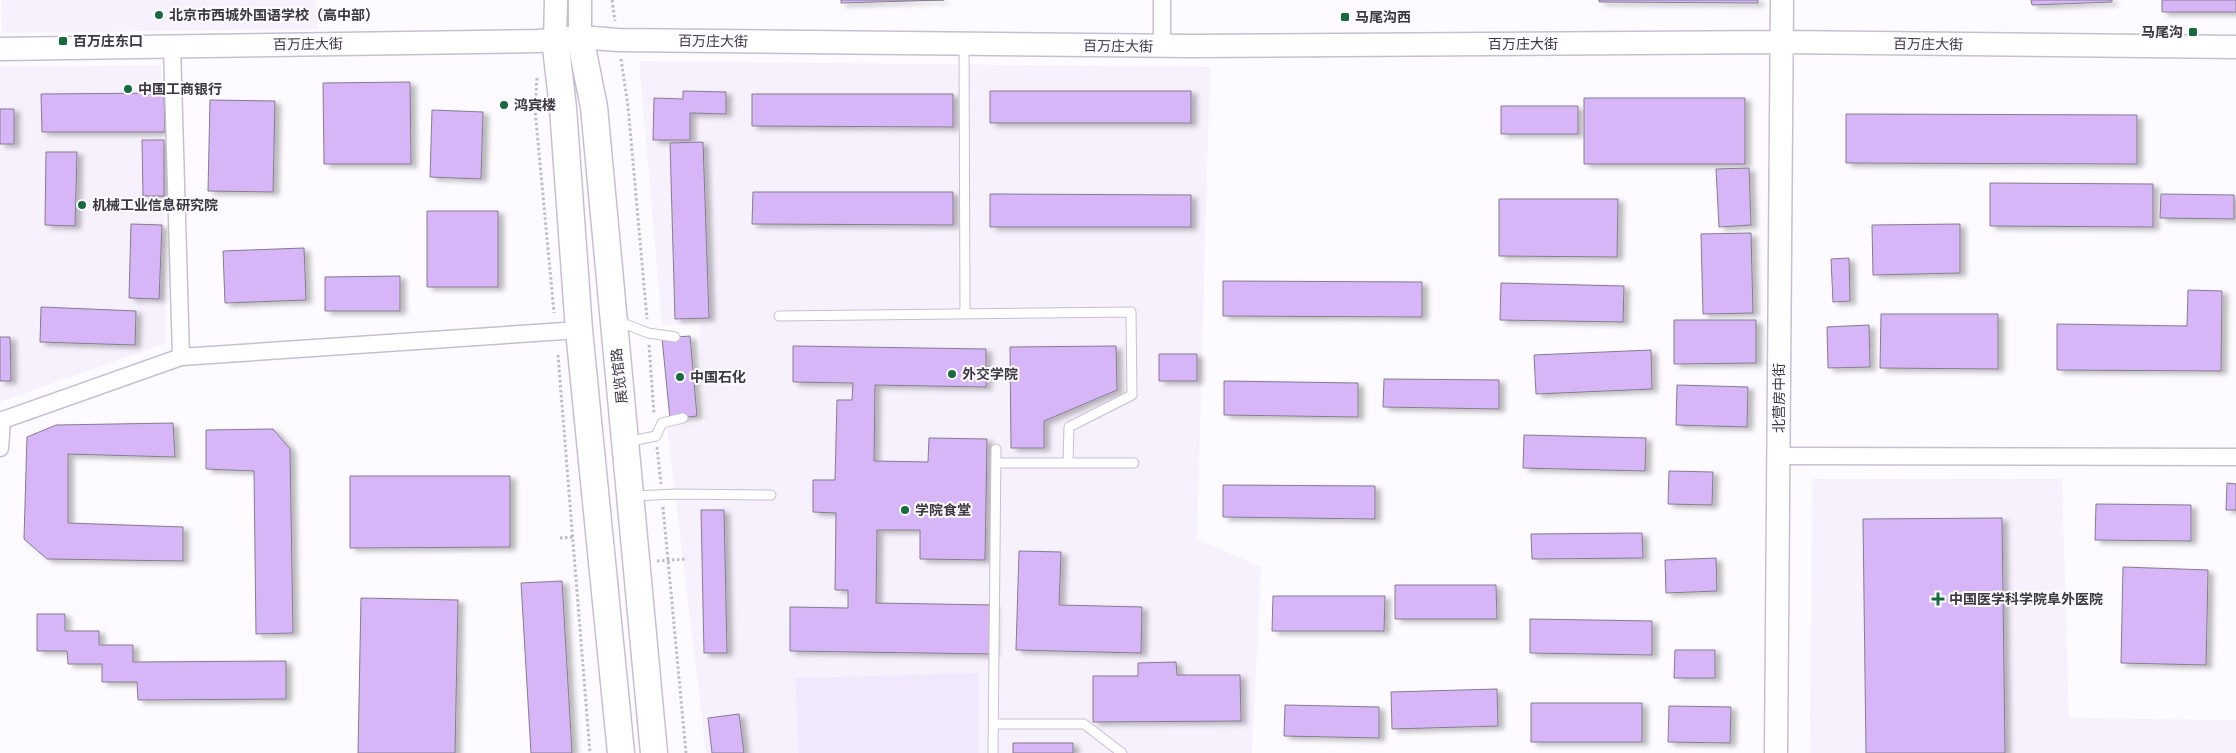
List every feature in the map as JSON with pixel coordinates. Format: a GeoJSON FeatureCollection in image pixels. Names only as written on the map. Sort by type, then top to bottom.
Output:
{"type":"FeatureCollection","features":[{"type":"Feature","properties":{"kind":"main road","name":"展览馆路"},"geometry":{"type":"LineString","coordinates":[[556,0],[563,108],[567,331],[621,753]]}},
{"type":"Feature","properties":{"kind":"main road","name":"展览馆路"},"geometry":{"type":"LineString","coordinates":[[558,39],[580,0]]}},
{"type":"Feature","properties":{"kind":"main road","name":"北营房中街"},"geometry":{"type":"LineString","coordinates":[[1776,753],[1782,0]]}},
{"type":"Feature","properties":{"kind":"main road","name":"展览馆路"},"geometry":{"type":"LineString","coordinates":[[558,39],[594,107],[654,753]]}},
{"type":"Feature","properties":{"kind":"main road","name":"百万庄大街"},"geometry":{"type":"LineString","coordinates":[[0,49],[558,39],[1162,46],[1782,42],[2236,47]]}},
{"type":"Feature","properties":{"kind":"street"},"geometry":{"type":"LineString","coordinates":[[1162,0],[1162,46]]}},
{"type":"Feature","properties":{"kind":"street"},"geometry":{"type":"LineString","coordinates":[[172,46],[181,357]]}},
{"type":"Feature","properties":{"kind":"street"},"geometry":{"type":"LineString","coordinates":[[0,448],[1,421],[181,357],[567,331]]}},
{"type":"Feature","properties":{"kind":"street"},"geometry":{"type":"LineString","coordinates":[[1779,456],[2236,457]]}},
{"type":"Feature","properties":{"kind":"lane"},"geometry":{"type":"LineString","coordinates":[[964,44],[965,314]]}},
{"type":"Feature","properties":{"kind":"lane"},"geometry":{"type":"LineString","coordinates":[[780,316],[1131,312],[1132,394],[1069,427],[1068,463]]}},
{"type":"Feature","properties":{"kind":"lane"},"geometry":{"type":"LineString","coordinates":[[613,320],[648,333],[675,337]]}},
{"type":"Feature","properties":{"kind":"lane"},"geometry":{"type":"LineString","coordinates":[[626,442],[656,436],[662,423],[683,418]]}},
{"type":"Feature","properties":{"kind":"lane"},"geometry":{"type":"LineString","coordinates":[[993,753],[996,449]]}},
{"type":"Feature","properties":{"kind":"lane"},"geometry":{"type":"LineString","coordinates":[[996,463],[1134,463]]}},
{"type":"Feature","properties":{"kind":"lane"},"geometry":{"type":"LineString","coordinates":[[631,496],[662,494],[771,495]]}},
{"type":"Feature","properties":{"kind":"lane"},"geometry":{"type":"LineString","coordinates":[[993,724],[1084,724],[1122,753]]}},
{"type":"Feature","properties":{"kind":"path"},"geometry":{"type":"LineString","coordinates":[[612,0],[628,106],[656,436],[686,753]]}},
{"type":"Feature","properties":{"kind":"path"},"geometry":{"type":"LineString","coordinates":[[558,39],[535,110],[567,331],[590,753]]}},
{"type":"Feature","properties":{"kind":"shaded area","name":"北京市西城外国语学校（高中部）"},"geometry":{"type":"Polygon","coordinates":[[[1,0],[316,0],[318,29],[2,33],[1,0]]]}},
{"type":"Feature","properties":{"kind":"shaded area","name":"外交学院"},"geometry":{"type":"Polygon","coordinates":[[[639,61],[1210,67],[1197,539],[1261,567],[1252,753],[706,753],[667,426],[705,423],[699,324],[662,325],[639,61]]]}},
{"type":"Feature","properties":{"kind":"shaded area","name":"机械工业信息研究院"},"geometry":{"type":"Polygon","coordinates":[[[161,65],[166,343],[0,402],[0,67],[161,65]]]}},
{"type":"Feature","properties":{"kind":"shaded area","name":"中国医学科学院阜外医院"},"geometry":{"type":"Polygon","coordinates":[[[1812,479],[2062,479],[2069,718],[2236,720],[2236,753],[1810,753],[1812,479]]]}},
{"type":"Feature","properties":{"kind":"shaded area"},"geometry":{"type":"Polygon","coordinates":[[[979,673],[979,753],[799,753],[795,678],[979,673]]]}},
{"type":"Feature","properties":{"kind":"building"},"geometry":{"type":"Polygon","coordinates":[[[841,0],[944,0],[841,3],[841,0]]]}},
{"type":"Feature","properties":{"kind":"building"},"geometry":{"type":"Polygon","coordinates":[[[1599,0],[1758,0],[1758,3],[1599,2],[1599,0]]]}},
{"type":"Feature","properties":{"kind":"building"},"geometry":{"type":"Polygon","coordinates":[[[2031,0],[2112,0],[2112,2],[2032,5],[2031,0]]]}},
{"type":"Feature","properties":{"kind":"building"},"geometry":{"type":"Polygon","coordinates":[[[2162,0],[2236,0],[2236,12],[2162,12],[2162,0]]]}},
{"type":"Feature","properties":{"kind":"building"},"geometry":{"type":"Polygon","coordinates":[[[410,82],[411,164],[324,164],[323,83],[410,82]]]}},
{"type":"Feature","properties":{"kind":"building"},"geometry":{"type":"Polygon","coordinates":[[[683,91],[726,92],[726,114],[690,113],[690,140],[653,140],[654,98],[683,99],[683,91]]]}},
{"type":"Feature","properties":{"kind":"building"},"geometry":{"type":"Polygon","coordinates":[[[990,91],[1191,91],[1191,123],[990,123],[990,91]]]}},
{"type":"Feature","properties":{"kind":"building"},"geometry":{"type":"Polygon","coordinates":[[[164,93],[165,132],[42,132],[41,94],[164,93]]]}},
{"type":"Feature","properties":{"kind":"building"},"geometry":{"type":"Polygon","coordinates":[[[752,94],[953,94],[953,127],[752,126],[752,94]]]}},
{"type":"Feature","properties":{"kind":"building"},"geometry":{"type":"Polygon","coordinates":[[[1584,98],[1745,98],[1745,164],[1584,164],[1584,98]]]}},
{"type":"Feature","properties":{"kind":"building"},"geometry":{"type":"Polygon","coordinates":[[[210,100],[275,101],[273,192],[208,191],[210,100]]]}},
{"type":"Feature","properties":{"kind":"building"},"geometry":{"type":"Polygon","coordinates":[[[1501,106],[1578,106],[1578,134],[1501,134],[1501,106]]]}},
{"type":"Feature","properties":{"kind":"building"},"geometry":{"type":"Polygon","coordinates":[[[0,109],[14,109],[14,144],[0,144],[0,109]]]}},
{"type":"Feature","properties":{"kind":"building"},"geometry":{"type":"Polygon","coordinates":[[[432,110],[483,112],[481,179],[430,177],[432,110]]]}},
{"type":"Feature","properties":{"kind":"building"},"geometry":{"type":"Polygon","coordinates":[[[1846,114],[2137,115],[2137,164],[1846,163],[1846,114]]]}},
{"type":"Feature","properties":{"kind":"building"},"geometry":{"type":"Polygon","coordinates":[[[142,140],[164,140],[164,196],[143,196],[142,140]]]}},
{"type":"Feature","properties":{"kind":"building"},"geometry":{"type":"Polygon","coordinates":[[[703,142],[709,318],[675,319],[670,143],[703,142]]]}},
{"type":"Feature","properties":{"kind":"building"},"geometry":{"type":"Polygon","coordinates":[[[46,152],[77,152],[75,226],[45,225],[46,152]]]}},
{"type":"Feature","properties":{"kind":"building"},"geometry":{"type":"Polygon","coordinates":[[[1749,168],[1751,225],[1719,227],[1716,169],[1749,168]]]}},
{"type":"Feature","properties":{"kind":"building"},"geometry":{"type":"Polygon","coordinates":[[[1990,183],[2153,184],[2153,227],[1990,226],[1990,183]]]}},
{"type":"Feature","properties":{"kind":"building"},"geometry":{"type":"Polygon","coordinates":[[[753,192],[953,192],[953,225],[752,224],[753,192]]]}},
{"type":"Feature","properties":{"kind":"building"},"geometry":{"type":"Polygon","coordinates":[[[990,194],[1191,195],[1191,227],[990,227],[990,194]]]}},
{"type":"Feature","properties":{"kind":"building"},"geometry":{"type":"Polygon","coordinates":[[[2161,194],[2234,195],[2234,219],[2160,218],[2161,194]]]}},
{"type":"Feature","properties":{"kind":"building"},"geometry":{"type":"Polygon","coordinates":[[[1499,199],[1618,199],[1617,257],[1499,256],[1499,199]]]}},
{"type":"Feature","properties":{"kind":"building"},"geometry":{"type":"Polygon","coordinates":[[[427,211],[498,211],[498,287],[427,287],[427,211]]]}},
{"type":"Feature","properties":{"kind":"building"},"geometry":{"type":"Polygon","coordinates":[[[131,224],[162,225],[159,299],[129,298],[131,224]]]}},
{"type":"Feature","properties":{"kind":"building"},"geometry":{"type":"Polygon","coordinates":[[[1960,224],[1960,273],[1873,275],[1872,225],[1960,224]]]}},
{"type":"Feature","properties":{"kind":"building"},"geometry":{"type":"Polygon","coordinates":[[[1751,233],[1753,313],[1703,314],[1701,234],[1751,233]]]}},
{"type":"Feature","properties":{"kind":"building"},"geometry":{"type":"Polygon","coordinates":[[[304,248],[306,300],[225,303],[223,251],[304,248]]]}},
{"type":"Feature","properties":{"kind":"building"},"geometry":{"type":"Polygon","coordinates":[[[1849,258],[1850,301],[1833,302],[1831,259],[1849,258]]]}},
{"type":"Feature","properties":{"kind":"building"},"geometry":{"type":"Polygon","coordinates":[[[400,276],[400,311],[325,311],[325,277],[400,276]]]}},
{"type":"Feature","properties":{"kind":"building"},"geometry":{"type":"Polygon","coordinates":[[[1223,281],[1422,282],[1422,317],[1223,316],[1223,281]]]}},
{"type":"Feature","properties":{"kind":"building"},"geometry":{"type":"Polygon","coordinates":[[[1501,283],[1624,286],[1623,322],[1500,320],[1501,283]]]}},
{"type":"Feature","properties":{"kind":"building"},"geometry":{"type":"Polygon","coordinates":[[[2188,290],[2222,291],[2221,371],[2057,370],[2057,324],[2187,326],[2188,290]]]}},
{"type":"Feature","properties":{"kind":"building"},"geometry":{"type":"Polygon","coordinates":[[[41,307],[136,311],[135,345],[40,342],[41,307]]]}},
{"type":"Feature","properties":{"kind":"building"},"geometry":{"type":"Polygon","coordinates":[[[1881,314],[1998,314],[1998,369],[1880,368],[1881,314]]]}},
{"type":"Feature","properties":{"kind":"building"},"geometry":{"type":"Polygon","coordinates":[[[1674,320],[1756,320],[1756,363],[1674,364],[1674,320]]]}},
{"type":"Feature","properties":{"kind":"building"},"geometry":{"type":"Polygon","coordinates":[[[1869,325],[1870,367],[1828,368],[1827,327],[1869,325]]]}},
{"type":"Feature","properties":{"kind":"building","name":"中国石化"},"geometry":{"type":"Polygon","coordinates":[[[690,336],[697,416],[670,419],[662,338],[690,336]]]}},
{"type":"Feature","properties":{"kind":"building"},"geometry":{"type":"Polygon","coordinates":[[[0,337],[10,337],[11,381],[0,381],[0,337]]]}},
{"type":"Feature","properties":{"kind":"building"},"geometry":{"type":"Polygon","coordinates":[[[793,346],[986,349],[986,387],[875,385],[874,461],[928,462],[929,438],[987,439],[985,560],[920,559],[920,530],[877,530],[876,603],[993,605],[992,654],[790,651],[790,607],[848,608],[848,590],[835,590],[836,513],[813,512],[813,480],[835,480],[837,400],[852,400],[853,383],[793,382],[793,346]]]}},
{"type":"Feature","properties":{"kind":"building"},"geometry":{"type":"Polygon","coordinates":[[[1116,346],[1117,390],[1044,421],[1044,448],[1011,448],[1010,347],[1116,346]]]}},
{"type":"Feature","properties":{"kind":"building"},"geometry":{"type":"Polygon","coordinates":[[[1651,350],[1652,389],[1536,394],[1534,355],[1651,350]]]}},
{"type":"Feature","properties":{"kind":"building"},"geometry":{"type":"Polygon","coordinates":[[[1159,354],[1197,354],[1197,381],[1159,381],[1159,354]]]}},
{"type":"Feature","properties":{"kind":"building"},"geometry":{"type":"Polygon","coordinates":[[[1384,379],[1499,380],[1499,409],[1383,407],[1384,379]]]}},
{"type":"Feature","properties":{"kind":"building"},"geometry":{"type":"Polygon","coordinates":[[[1224,381],[1358,383],[1358,417],[1224,415],[1224,381]]]}},
{"type":"Feature","properties":{"kind":"building"},"geometry":{"type":"Polygon","coordinates":[[[1677,385],[1748,387],[1747,427],[1676,425],[1677,385]]]}},
{"type":"Feature","properties":{"kind":"building"},"geometry":{"type":"Polygon","coordinates":[[[173,423],[175,457],[68,454],[68,523],[183,527],[183,561],[47,559],[24,539],[27,437],[56,425],[173,423]]]}},
{"type":"Feature","properties":{"kind":"building"},"geometry":{"type":"Polygon","coordinates":[[[273,429],[290,449],[293,633],[256,634],[254,471],[206,469],[206,430],[273,429]]]}},
{"type":"Feature","properties":{"kind":"building"},"geometry":{"type":"Polygon","coordinates":[[[1524,435],[1646,438],[1645,471],[1523,468],[1524,435]]]}},
{"type":"Feature","properties":{"kind":"building"},"geometry":{"type":"Polygon","coordinates":[[[1669,471],[1713,472],[1712,505],[1668,504],[1669,471]]]}},
{"type":"Feature","properties":{"kind":"building"},"geometry":{"type":"Polygon","coordinates":[[[350,476],[510,476],[510,547],[350,548],[350,476]]]}},
{"type":"Feature","properties":{"kind":"building"},"geometry":{"type":"Polygon","coordinates":[[[2227,483],[2236,484],[2236,510],[2226,510],[2227,483]]]}},
{"type":"Feature","properties":{"kind":"building"},"geometry":{"type":"Polygon","coordinates":[[[1223,485],[1375,486],[1375,519],[1223,517],[1223,485]]]}},
{"type":"Feature","properties":{"kind":"building"},"geometry":{"type":"Polygon","coordinates":[[[2096,504],[2191,505],[2191,541],[2095,540],[2096,504]]]}},
{"type":"Feature","properties":{"kind":"building"},"geometry":{"type":"Polygon","coordinates":[[[701,510],[724,510],[727,653],[704,653],[701,510]]]}},
{"type":"Feature","properties":{"kind":"building"},"geometry":{"type":"Polygon","coordinates":[[[2002,518],[2005,753],[1866,753],[1863,519],[2002,518]]]}},
{"type":"Feature","properties":{"kind":"building"},"geometry":{"type":"Polygon","coordinates":[[[1642,533],[1643,558],[1532,559],[1531,534],[1642,533]]]}},
{"type":"Feature","properties":{"kind":"building"},"geometry":{"type":"Polygon","coordinates":[[[1019,551],[1061,552],[1059,605],[1142,607],[1141,653],[1016,650],[1019,551]]]}},
{"type":"Feature","properties":{"kind":"building"},"geometry":{"type":"Polygon","coordinates":[[[1716,558],[1717,591],[1666,593],[1665,560],[1716,558]]]}},
{"type":"Feature","properties":{"kind":"building"},"geometry":{"type":"Polygon","coordinates":[[[2123,567],[2208,570],[2206,665],[2121,663],[2123,567]]]}},
{"type":"Feature","properties":{"kind":"building"},"geometry":{"type":"Polygon","coordinates":[[[562,581],[572,753],[531,753],[521,583],[562,581]]]}},
{"type":"Feature","properties":{"kind":"building"},"geometry":{"type":"Polygon","coordinates":[[[1395,585],[1496,585],[1497,619],[1395,619],[1395,585]]]}},
{"type":"Feature","properties":{"kind":"building"},"geometry":{"type":"Polygon","coordinates":[[[1273,596],[1385,596],[1384,631],[1272,631],[1273,596]]]}},
{"type":"Feature","properties":{"kind":"building"},"geometry":{"type":"Polygon","coordinates":[[[361,598],[458,600],[455,753],[358,753],[361,598]]]}},
{"type":"Feature","properties":{"kind":"building"},"geometry":{"type":"Polygon","coordinates":[[[37,614],[65,614],[65,631],[99,631],[99,645],[133,645],[133,662],[286,661],[286,699],[138,700],[137,682],[102,682],[102,664],[68,664],[67,651],[37,651],[37,614]]]}},
{"type":"Feature","properties":{"kind":"building"},"geometry":{"type":"Polygon","coordinates":[[[1530,619],[1652,621],[1652,655],[1530,653],[1530,619]]]}},
{"type":"Feature","properties":{"kind":"building"},"geometry":{"type":"Polygon","coordinates":[[[1675,650],[1715,650],[1715,678],[1674,678],[1675,650]]]}},
{"type":"Feature","properties":{"kind":"building"},"geometry":{"type":"Polygon","coordinates":[[[1176,662],[1177,675],[1240,675],[1241,721],[1093,722],[1093,676],[1138,676],[1138,663],[1176,662]]]}},
{"type":"Feature","properties":{"kind":"building"},"geometry":{"type":"Polygon","coordinates":[[[1497,689],[1498,726],[1392,729],[1391,692],[1497,689]]]}},
{"type":"Feature","properties":{"kind":"building"},"geometry":{"type":"Polygon","coordinates":[[[1531,703],[1642,703],[1642,742],[1531,742],[1531,703]]]}},
{"type":"Feature","properties":{"kind":"building"},"geometry":{"type":"Polygon","coordinates":[[[1285,705],[1379,707],[1379,738],[1284,736],[1285,705]]]}},
{"type":"Feature","properties":{"kind":"building"},"geometry":{"type":"Polygon","coordinates":[[[1669,706],[1731,707],[1730,743],[1668,742],[1669,706]]]}},
{"type":"Feature","properties":{"kind":"building"},"geometry":{"type":"Polygon","coordinates":[[[739,714],[744,753],[712,753],[708,718],[739,714]]]}},
{"type":"Feature","properties":{"kind":"building"},"geometry":{"type":"Polygon","coordinates":[[[1013,743],[1073,743],[1073,753],[1013,753],[1013,743]]]}},
{"type":"Feature","properties":{"kind":"place","name":"北京市西城外国语学校（高中部）"},"geometry":{"type":"Point","coordinates":[159,15]}},
{"type":"Feature","properties":{"kind":"place","name":"马尾沟西"},"geometry":{"type":"Point","coordinates":[1345,17]}},
{"type":"Feature","properties":{"kind":"place","name":"马尾沟"},"geometry":{"type":"Point","coordinates":[2193,32]}},
{"type":"Feature","properties":{"kind":"place","name":"百万庄东口"},"geometry":{"type":"Point","coordinates":[63,41]}},
{"type":"Feature","properties":{"kind":"place","name":"中国工商银行"},"geometry":{"type":"Point","coordinates":[128,89]}},
{"type":"Feature","properties":{"kind":"place","name":"鸿宾楼"},"geometry":{"type":"Point","coordinates":[504,105]}},
{"type":"Feature","properties":{"kind":"place","name":"机械工业信息研究院"},"geometry":{"type":"Point","coordinates":[82,205]}},
{"type":"Feature","properties":{"kind":"place","name":"外交学院"},"geometry":{"type":"Point","coordinates":[952,374]}},
{"type":"Feature","properties":{"kind":"place","name":"中国石化"},"geometry":{"type":"Point","coordinates":[680,377]}},
{"type":"Feature","properties":{"kind":"place","name":"学院食堂"},"geometry":{"type":"Point","coordinates":[905,510]}},
{"type":"Feature","properties":{"kind":"place","name":"中国医学科学院阜外医院"},"geometry":{"type":"Point","coordinates":[1938,599]}}]}
